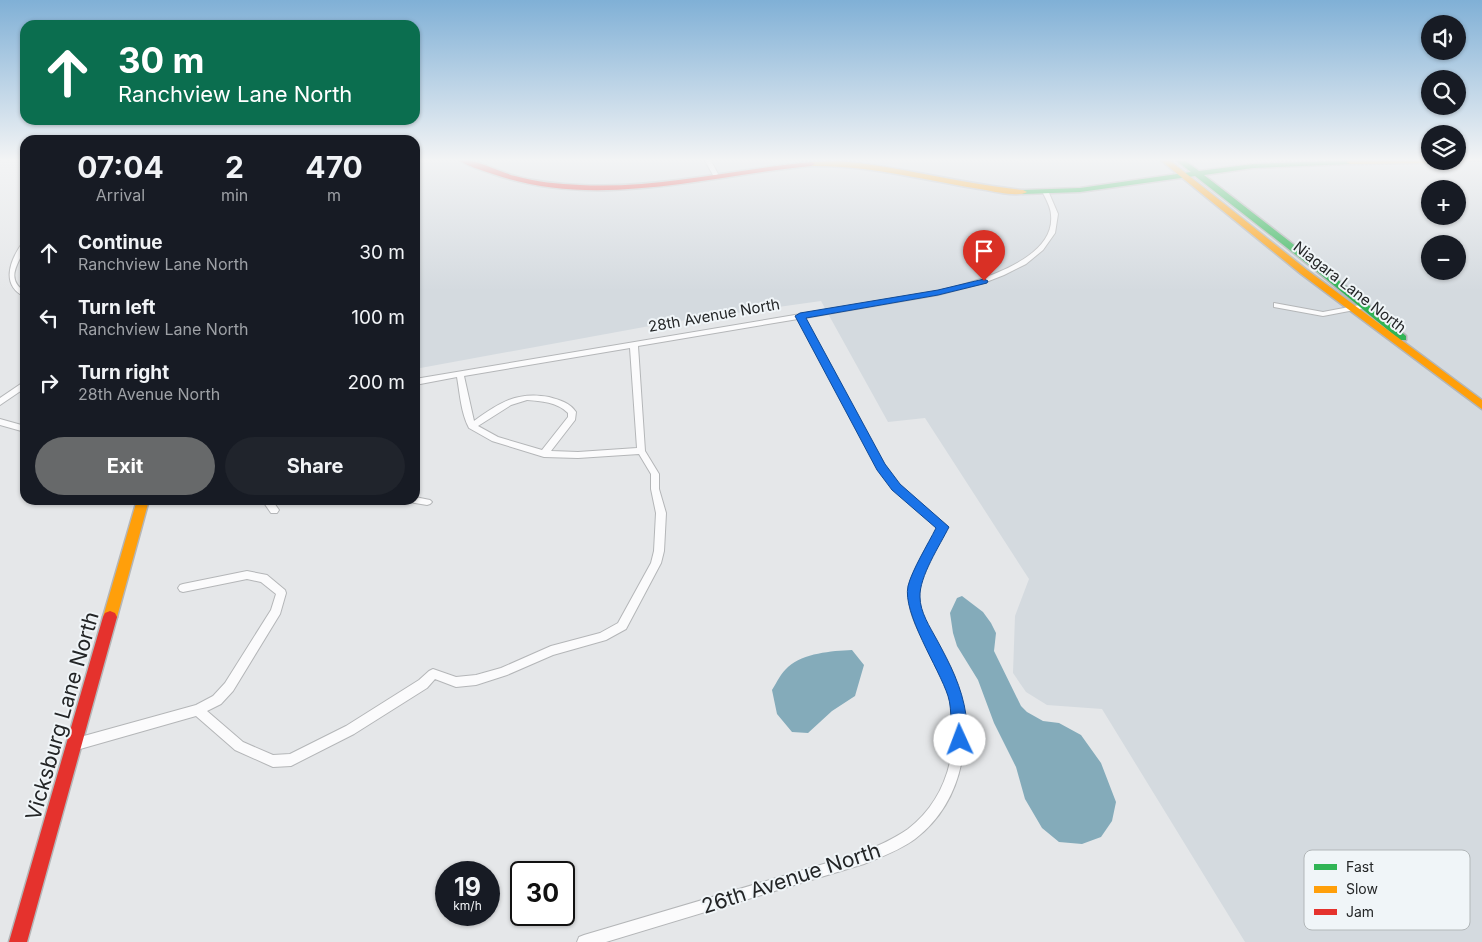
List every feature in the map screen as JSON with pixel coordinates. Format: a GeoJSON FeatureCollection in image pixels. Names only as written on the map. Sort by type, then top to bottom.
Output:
{"type":"FeatureCollection","features":[{"type":"Feature","properties":{"kind":"street","name":"28th Avenue North"},"geometry":{"type":"LineString","coordinates":[[420,381],[962,288],[1003,273],[1034,254],[1053,233],[1056,212],[1051,203]]}},
{"type":"Feature","properties":{"kind":"street","name":"Niagara Lane North"},"geometry":{"type":"LineString","coordinates":[[1218,203],[1352,309],[1478,402]]}},
{"type":"Feature","properties":{"kind":"street","name":"Niagara Lane North"},"geometry":{"type":"LineString","coordinates":[[1234,203],[1365,306],[1478,402]]}},
{"type":"Feature","properties":{"kind":"street"},"geometry":{"type":"LineString","coordinates":[[20,252],[11,266],[9,275],[12,284],[20,292]]}},
{"type":"Feature","properties":{"kind":"street"},"geometry":{"type":"LineString","coordinates":[[1277,305],[1323,314],[1365,306]]}},
{"type":"Feature","properties":{"kind":"street","name":"26th Avenue North"},"geometry":{"type":"LineString","coordinates":[[584,942],[864,858],[893,846],[918,829],[938,806],[951,781],[959,754],[960,726],[956,699],[947,673],[917,613],[913,598],[914,586],[943,527],[896,487],[881,467],[800,316]]}},
{"type":"Feature","properties":{"kind":"street"},"geometry":{"type":"LineString","coordinates":[[198,710],[239,746],[272,761],[291,760],[350,730],[423,684],[433,674],[456,682],[476,680],[502,672],[551,651],[602,636],[622,626],[656,562],[659,551],[661,513],[655,489],[655,474],[641,451],[634,344]]}},
{"type":"Feature","properties":{"kind":"street"},"geometry":{"type":"LineString","coordinates":[[460,374],[466,410],[472,426],[495,439],[544,454],[578,455],[641,451]]}},
{"type":"Feature","properties":{"kind":"street"},"geometry":{"type":"LineString","coordinates":[[0,402],[20,388]]}},
{"type":"Feature","properties":{"kind":"street"},"geometry":{"type":"LineString","coordinates":[[472,426],[516,399],[537,397],[562,403],[572,412],[572,418],[544,454]]}},
{"type":"Feature","properties":{"kind":"street"},"geometry":{"type":"LineString","coordinates":[[0,422],[20,428]]}},
{"type":"Feature","properties":{"kind":"street"},"geometry":{"type":"LineString","coordinates":[[420,501],[427,502]]}},
{"type":"Feature","properties":{"kind":"street","name":"Vicksburg Lane North"},"geometry":{"type":"LineString","coordinates":[[18,942],[142,505]]}},
{"type":"Feature","properties":{"kind":"street"},"geometry":{"type":"LineString","coordinates":[[270,505],[274,510]]}},
{"type":"Feature","properties":{"kind":"street"},"geometry":{"type":"LineString","coordinates":[[73,745],[198,710],[217,700],[229,687],[276,611],[281,593],[264,578],[247,575],[182,588]]}},
{"type":"Feature","properties":{"kind":"shaded area"},"geometry":{"type":"Polygon","coordinates":[[[420,203],[1421,203],[1421,225],[1466,225],[1466,203],[1482,203],[1482,942],[1245,942],[1102,709],[1047,705],[1026,692],[1013,673],[1015,616],[1029,579],[925,418],[888,422],[821,301],[666,323],[420,368],[420,203]]]}},
{"type":"Feature","properties":{"kind":"water"},"geometry":{"type":"Polygon","coordinates":[[[962,596],[983,612],[991,623],[996,633],[994,651],[1021,706],[1027,712],[1043,721],[1059,723],[1081,735],[1101,763],[1116,802],[1112,821],[1101,837],[1082,844],[1059,842],[1042,828],[1025,799],[1016,767],[994,723],[978,680],[957,646],[950,613],[957,598],[962,596]]]}},
{"type":"Feature","properties":{"kind":"water"},"geometry":{"type":"Polygon","coordinates":[[[852,650],[864,665],[855,696],[832,711],[808,733],[792,732],[777,714],[772,690],[781,675],[794,662],[810,656],[827,652],[852,650]]]}},
{"type":"Feature","properties":{"kind":"traffic: fast"},"geometry":{"type":"LineString","coordinates":[[1235,203],[1317,267],[1403,338]]}},
{"type":"Feature","properties":{"kind":"traffic: slow"},"geometry":{"type":"LineString","coordinates":[[1218,203],[1304,272],[1482,405]]}},
{"type":"Feature","properties":{"kind":"traffic: slow"},"geometry":{"type":"LineString","coordinates":[[110,617],[142,505]]}},
{"type":"Feature","properties":{"kind":"traffic: jam"},"geometry":{"type":"LineString","coordinates":[[18,942],[110,617]]}},
{"type":"Feature","properties":{"kind":"route"},"geometry":{"type":"LineString","coordinates":[[960,740],[956,699],[947,673],[917,613],[913,598],[914,586],[943,527],[896,487],[868,448],[800,316],[938,293],[984,281]]}}]}
